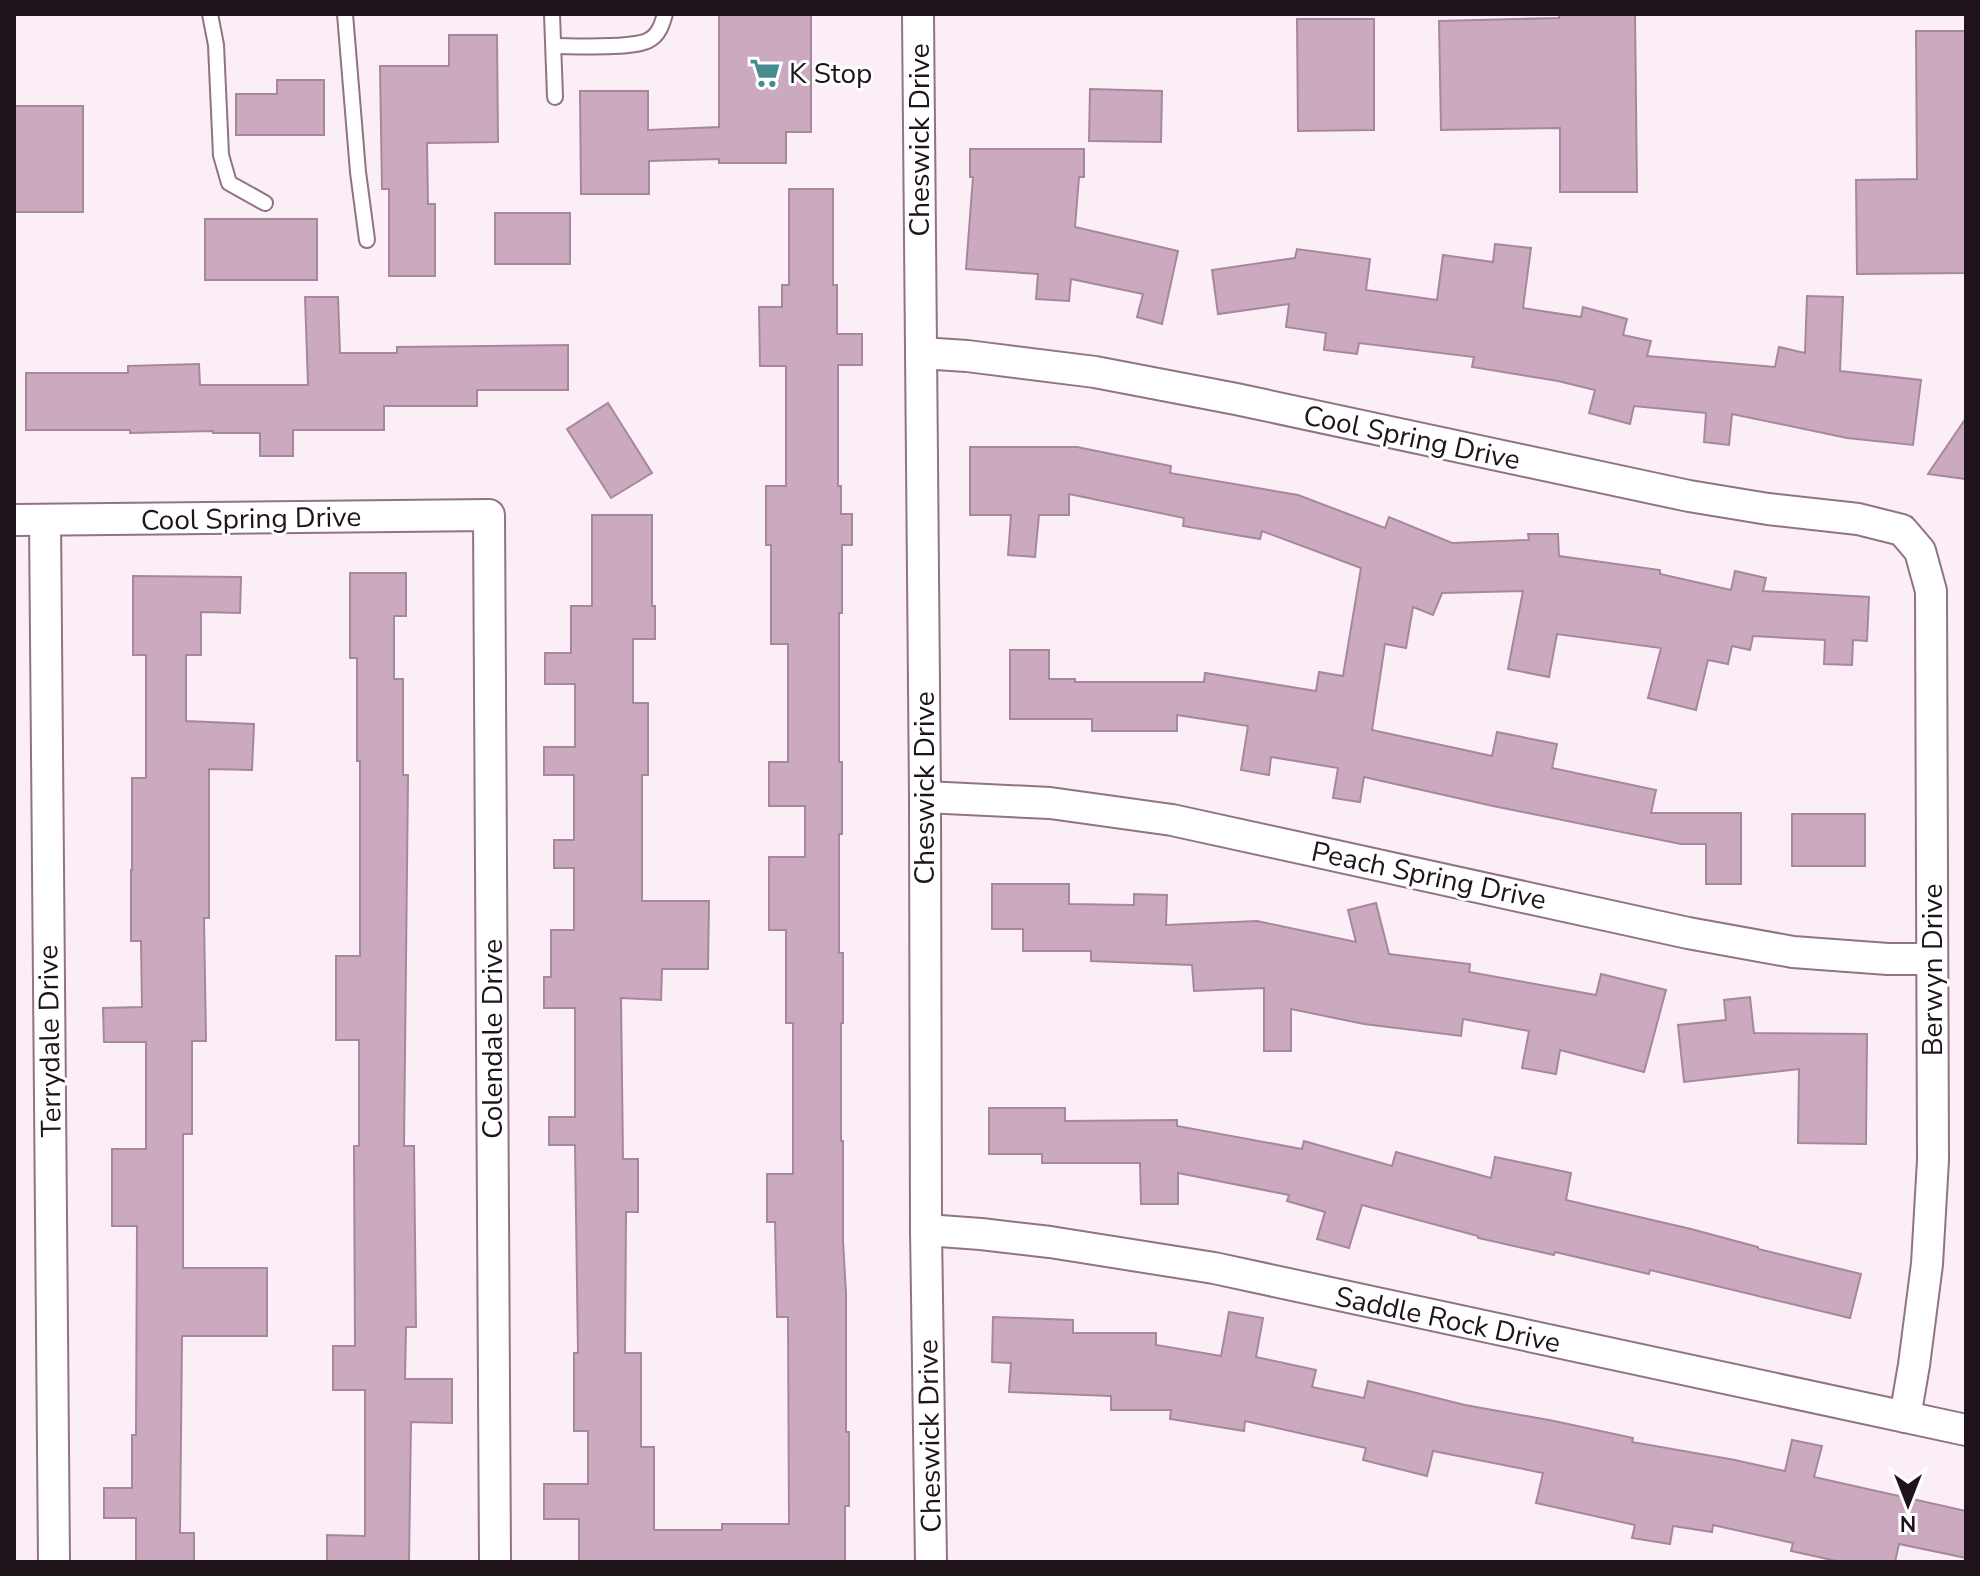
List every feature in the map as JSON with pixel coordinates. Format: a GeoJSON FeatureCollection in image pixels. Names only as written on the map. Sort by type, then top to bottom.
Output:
{"type":"FeatureCollection","features":[{"type":"Feature","properties":{"kind":"street","name":"Cheswick Drive"},"geometry":{"type":"LineString","coordinates":[[918,14],[931,1562]]}},
{"type":"Feature","properties":{"kind":"street","name":"Cool Spring Drive"},"geometry":{"type":"LineString","coordinates":[[921,353],[1095,372],[1689,496],[1858,519],[1902,530]]}},
{"type":"Feature","properties":{"kind":"street","name":"Cool Spring Drive"},"geometry":{"type":"LineString","coordinates":[[14,520],[489,515]]}},
{"type":"Feature","properties":{"kind":"street","name":"Colendale Drive"},"geometry":{"type":"LineString","coordinates":[[489,515],[495,1562]]}},
{"type":"Feature","properties":{"kind":"street","name":"Terrydale Drive"},"geometry":{"type":"LineString","coordinates":[[45,520],[54,1562]]}},
{"type":"Feature","properties":{"kind":"street","name":"Berwyn Drive"},"geometry":{"type":"LineString","coordinates":[[1902,530],[1920,551],[1931,591],[1933,1160],[1927,1264],[1905,1417]]}},
{"type":"Feature","properties":{"kind":"street","name":"Peach Spring Drive"},"geometry":{"type":"LineString","coordinates":[[925,797],[1050,803],[1172,820],[1688,933],[1793,952],[1932,959]]}},
{"type":"Feature","properties":{"kind":"street","name":"Saddle Rock Drive"},"geometry":{"type":"LineString","coordinates":[[926,1230],[1050,1242],[1214,1268],[1966,1430]]}},
{"type":"Feature","properties":{"kind":"lane"},"geometry":{"type":"LineString","coordinates":[[210,14],[216,45],[221,155],[229,183],[265,203]]}},
{"type":"Feature","properties":{"kind":"lane"},"geometry":{"type":"LineString","coordinates":[[345,14],[367,240]]}},
{"type":"Feature","properties":{"kind":"lane"},"geometry":{"type":"LineString","coordinates":[[552,14],[555,97]]}},
{"type":"Feature","properties":{"kind":"lane"},"geometry":{"type":"LineString","coordinates":[[554,46],[637,45],[651,40],[660,30],[665,14]]}},
{"type":"Feature","properties":{"kind":"building"},"geometry":{"type":"Polygon","coordinates":[[[719,14],[811,14],[811,132],[786,132],[786,163],[719,163],[719,159],[649,161],[649,194],[581,194],[580,91],[648,91],[648,130],[719,127],[719,14]]]}},
{"type":"Feature","properties":{"kind":"building"},"geometry":{"type":"Polygon","coordinates":[[[1559,14],[1635,14],[1637,192],[1560,192],[1560,128],[1441,130],[1439,21],[1559,18],[1559,14]]]}},
{"type":"Feature","properties":{"kind":"building"},"geometry":{"type":"Polygon","coordinates":[[[1297,19],[1374,19],[1374,130],[1298,131],[1297,19]]]}},
{"type":"Feature","properties":{"kind":"building"},"geometry":{"type":"Polygon","coordinates":[[[1916,31],[1966,31],[1966,273],[1857,274],[1856,180],[1917,179],[1916,31]]]}},
{"type":"Feature","properties":{"kind":"building"},"geometry":{"type":"Polygon","coordinates":[[[449,35],[497,35],[498,142],[427,143],[428,204],[435,204],[435,276],[389,276],[389,189],[382,189],[380,66],[449,66],[449,35]]]}},
{"type":"Feature","properties":{"kind":"building"},"geometry":{"type":"Polygon","coordinates":[[[277,80],[324,80],[324,135],[236,135],[236,94],[277,94],[277,80]]]}},
{"type":"Feature","properties":{"kind":"building"},"geometry":{"type":"Polygon","coordinates":[[[1090,89],[1162,91],[1161,142],[1089,141],[1090,89]]]}},
{"type":"Feature","properties":{"kind":"building"},"geometry":{"type":"Polygon","coordinates":[[[14,106],[83,106],[83,212],[14,212],[14,106]]]}},
{"type":"Feature","properties":{"kind":"building"},"geometry":{"type":"Polygon","coordinates":[[[970,149],[1084,149],[1084,177],[1079,177],[1075,227],[1178,251],[1162,324],[1137,317],[1143,294],[1071,279],[1069,301],[1036,299],[1038,274],[966,269],[973,177],[970,177],[970,149]]]}},
{"type":"Feature","properties":{"kind":"building"},"geometry":{"type":"Polygon","coordinates":[[[789,189],[833,189],[833,285],[837,285],[837,334],[862,334],[862,365],[838,365],[838,486],[841,486],[841,514],[852,514],[852,545],[842,545],[842,613],[839,613],[842,834],[839,834],[839,953],[843,953],[841,1141],[846,1432],[849,1432],[845,1562],[579,1562],[579,1519],[544,1519],[544,1484],[588,1484],[588,1431],[574,1431],[574,1353],[578,1353],[575,1145],[549,1145],[549,1117],[575,1117],[575,1008],[544,1008],[544,977],[551,977],[551,930],[574,930],[574,868],[554,868],[554,840],[574,840],[574,775],[544,775],[544,747],[575,747],[575,684],[545,684],[545,653],[571,653],[571,606],[592,606],[592,515],[652,515],[655,639],[633,639],[633,703],[648,703],[648,775],[642,775],[642,901],[709,901],[708,969],[662,969],[661,1000],[621,998],[623,1159],[638,1159],[638,1212],[626,1212],[625,1353],[641,1353],[641,1447],[654,1447],[654,1530],[722,1530],[722,1524],[789,1524],[788,1317],[777,1317],[775,1222],[767,1222],[767,1174],[793,1174],[793,1023],[786,1023],[786,930],[769,930],[769,857],[805,857],[805,806],[769,806],[769,762],[788,762],[788,644],[771,644],[771,545],[766,545],[766,486],[786,486],[786,366],[760,366],[759,307],[782,307],[782,285],[789,285],[789,189]]]}},
{"type":"Feature","properties":{"kind":"building"},"geometry":{"type":"Polygon","coordinates":[[[495,213],[570,213],[570,264],[495,264],[495,213]]]}},
{"type":"Feature","properties":{"kind":"building"},"geometry":{"type":"Polygon","coordinates":[[[205,219],[317,219],[317,280],[205,280],[205,219]]]}},
{"type":"Feature","properties":{"kind":"building"},"geometry":{"type":"Polygon","coordinates":[[[1495,244],[1531,248],[1523,308],[1581,317],[1583,307],[1627,319],[1623,335],[1651,341],[1647,356],[1775,367],[1779,347],[1805,353],[1807,296],[1843,297],[1840,371],[1921,380],[1913,445],[1847,438],[1732,414],[1729,445],[1704,442],[1706,413],[1634,406],[1630,424],[1589,413],[1595,390],[1472,367],[1474,357],[1359,343],[1357,354],[1324,350],[1326,333],[1286,327],[1289,304],[1218,314],[1212,270],[1295,258],[1297,249],[1370,259],[1366,290],[1437,300],[1443,255],[1493,262],[1495,244]]]}},
{"type":"Feature","properties":{"kind":"building"},"geometry":{"type":"Polygon","coordinates":[[[305,297],[338,297],[340,353],[397,353],[397,347],[568,345],[568,390],[477,390],[477,406],[384,406],[384,430],[293,430],[293,456],[260,456],[260,433],[26,430],[26,373],[128,373],[128,366],[199,364],[200,385],[308,385],[305,297]]]}},
{"type":"Feature","properties":{"kind":"building"},"geometry":{"type":"Polygon","coordinates":[[[608,403],[652,473],[611,498],[567,429],[608,403]]]}},
{"type":"Feature","properties":{"kind":"building"},"geometry":{"type":"Polygon","coordinates":[[[1966,418],[1966,479],[1928,474],[1966,418]]]}},
{"type":"Feature","properties":{"kind":"building"},"geometry":{"type":"Polygon","coordinates":[[[970,447],[1077,447],[1171,466],[1170,473],[1298,495],[1385,528],[1389,517],[1452,543],[1529,540],[1528,534],[1558,534],[1559,556],[1660,570],[1660,574],[1731,590],[1735,571],[1766,578],[1763,591],[1869,597],[1867,641],[1853,640],[1852,665],[1824,664],[1825,640],[1753,636],[1750,650],[1732,646],[1728,664],[1708,660],[1696,710],[1648,698],[1661,648],[1557,634],[1549,677],[1508,669],[1523,591],[1442,593],[1433,615],[1413,607],[1406,648],[1385,644],[1372,730],[1492,756],[1497,732],[1557,744],[1552,768],[1656,790],[1651,813],[1741,813],[1741,884],[1706,884],[1706,844],[1681,844],[1364,777],[1360,802],[1333,798],[1338,768],[1271,757],[1269,775],[1241,770],[1248,726],[1177,715],[1177,731],[1092,731],[1092,719],[1010,719],[1010,650],[1049,650],[1049,679],[1075,679],[1075,682],[1204,682],[1205,673],[1316,691],[1319,672],[1343,676],[1361,568],[1262,531],[1260,539],[1183,526],[1184,518],[1069,494],[1069,515],[1039,515],[1035,557],[1008,555],[1011,515],[970,515],[970,447]]]}},
{"type":"Feature","properties":{"kind":"building"},"geometry":{"type":"Polygon","coordinates":[[[350,573],[406,573],[406,616],[394,616],[394,679],[403,679],[403,775],[408,775],[404,1146],[414,1146],[416,1327],[406,1327],[405,1379],[452,1379],[452,1423],[411,1422],[409,1562],[327,1562],[327,1535],[365,1536],[365,1390],[333,1390],[333,1346],[355,1346],[354,1146],[359,1146],[359,1040],[336,1040],[336,956],[360,956],[360,761],[357,761],[357,658],[350,658],[350,573]]]}},
{"type":"Feature","properties":{"kind":"building"},"geometry":{"type":"Polygon","coordinates":[[[133,576],[241,577],[240,613],[201,612],[201,655],[186,655],[186,721],[254,724],[252,770],[209,769],[209,918],[204,918],[206,1041],[192,1041],[192,1134],[183,1134],[183,1268],[267,1268],[267,1336],[182,1336],[180,1533],[194,1533],[194,1562],[136,1562],[136,1518],[104,1518],[104,1488],[132,1488],[132,1435],[136,1435],[137,1226],[112,1226],[112,1149],[146,1149],[146,1042],[104,1042],[103,1008],[142,1007],[141,941],[131,941],[132,778],[146,778],[146,655],[133,655],[133,576]]]}},
{"type":"Feature","properties":{"kind":"building"},"geometry":{"type":"Polygon","coordinates":[[[1792,814],[1865,814],[1865,866],[1792,866],[1792,814]]]}},
{"type":"Feature","properties":{"kind":"building"},"geometry":{"type":"Polygon","coordinates":[[[992,884],[1069,884],[1069,904],[1134,905],[1134,894],[1167,895],[1166,925],[1257,921],[1356,942],[1348,910],[1376,903],[1389,954],[1470,964],[1469,972],[1596,995],[1601,974],[1666,990],[1644,1072],[1560,1050],[1556,1074],[1522,1068],[1529,1031],[1463,1019],[1461,1036],[1364,1024],[1291,1009],[1291,1051],[1264,1051],[1264,988],[1194,991],[1192,965],[1091,961],[1091,951],[1023,951],[1023,929],[992,929],[992,884]]]}},
{"type":"Feature","properties":{"kind":"building"},"geometry":{"type":"Polygon","coordinates":[[[1750,997],[1754,1033],[1867,1034],[1866,1144],[1798,1143],[1799,1069],[1684,1082],[1678,1025],[1726,1020],[1724,1000],[1750,997]]]}},
{"type":"Feature","properties":{"kind":"building"},"geometry":{"type":"Polygon","coordinates":[[[989,1108],[1065,1108],[1065,1121],[1177,1120],[1177,1126],[1302,1149],[1304,1141],[1392,1166],[1396,1152],[1491,1178],[1495,1157],[1571,1173],[1566,1200],[1861,1274],[1850,1318],[1650,1270],[1649,1274],[1478,1238],[1362,1205],[1349,1248],[1317,1239],[1325,1212],[1287,1201],[1289,1195],[1178,1173],[1178,1204],[1141,1204],[1140,1163],[1042,1163],[1042,1154],[989,1154],[989,1108]]]}},
{"type":"Feature","properties":{"kind":"building"},"geometry":{"type":"Polygon","coordinates":[[[1229,1312],[1263,1318],[1256,1357],[1316,1370],[1312,1387],[1364,1398],[1368,1381],[1465,1405],[1633,1438],[1632,1442],[1785,1471],[1792,1440],[1822,1446],[1814,1477],[1966,1511],[1966,1558],[1899,1544],[1895,1562],[1841,1562],[1791,1551],[1793,1543],[1713,1525],[1712,1532],[1673,1526],[1670,1544],[1632,1538],[1635,1525],[1536,1503],[1543,1473],[1433,1451],[1427,1476],[1363,1460],[1366,1448],[1245,1421],[1244,1431],[1170,1419],[1171,1410],[1111,1410],[1111,1396],[1009,1392],[1011,1363],[992,1362],[993,1317],[1073,1320],[1073,1333],[1156,1333],[1156,1345],[1221,1356],[1229,1312]]]}},
{"type":"Feature","properties":{"kind":"place","name":"K Stop"},"geometry":{"type":"Point","coordinates":[765,73]}}]}
